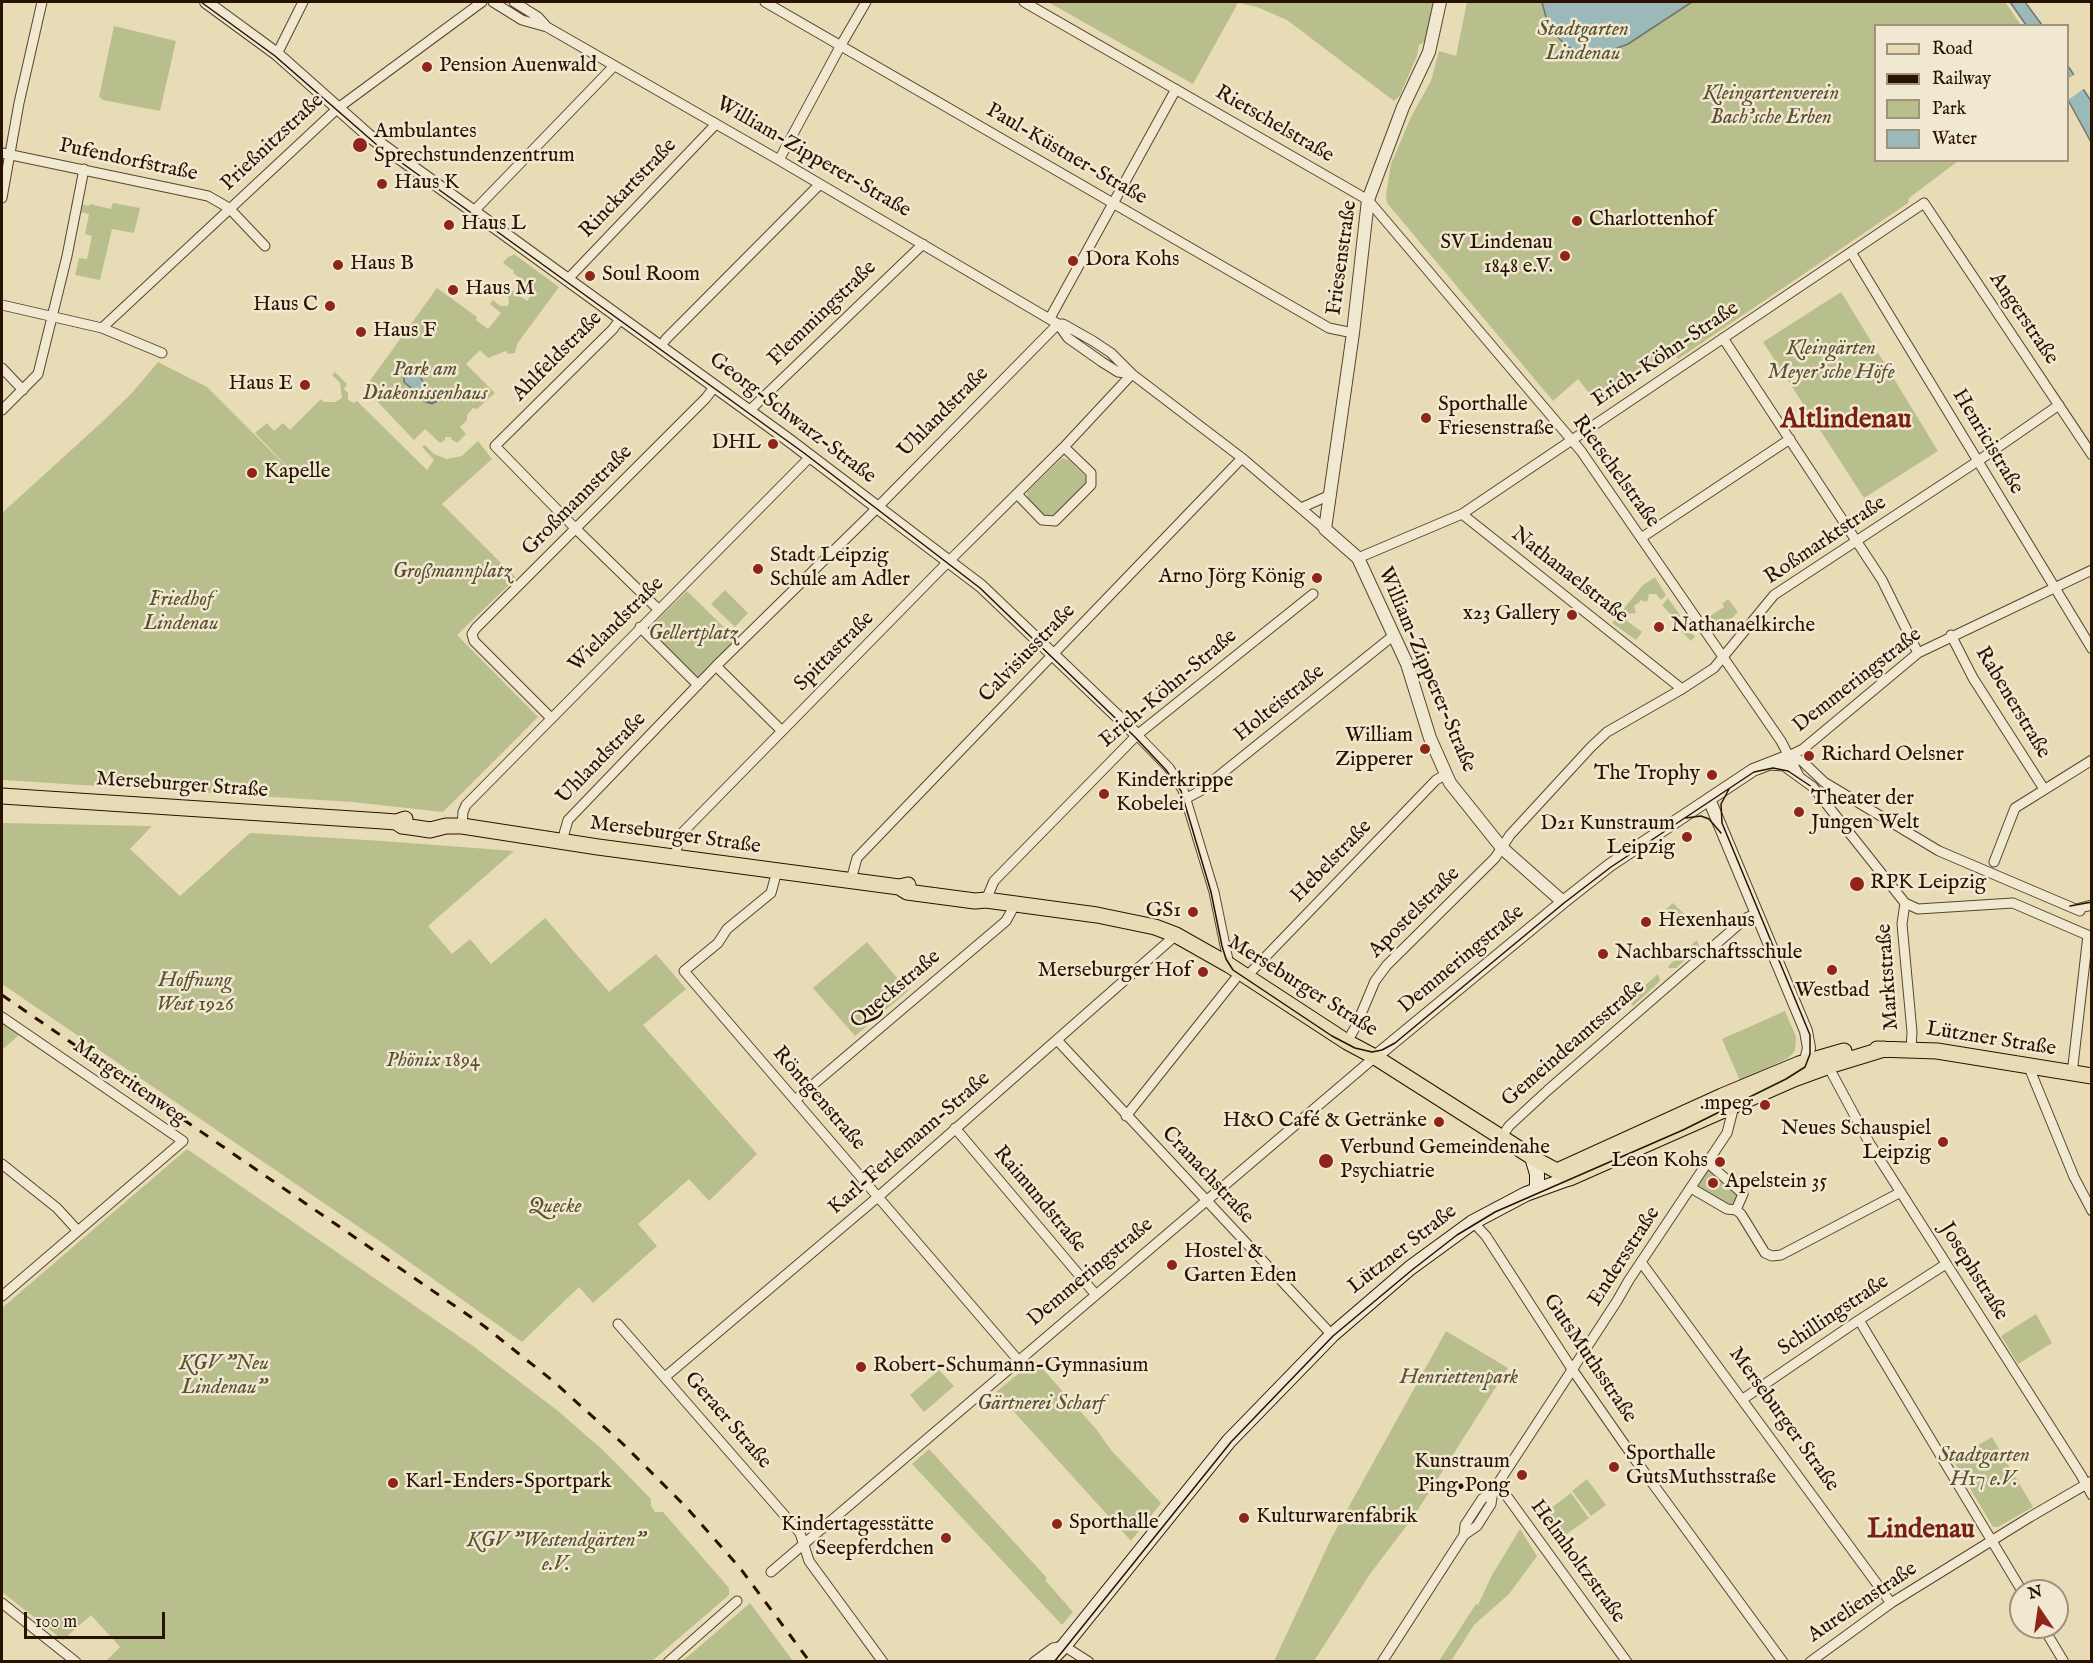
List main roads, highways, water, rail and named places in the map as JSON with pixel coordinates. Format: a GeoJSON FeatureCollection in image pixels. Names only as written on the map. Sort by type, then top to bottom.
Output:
{"type":"FeatureCollection","features":[{"type":"Feature","properties":{"kind":"main road","name":"Merseburger Straße"},"geometry":{"type":"LineString","coordinates":[[2,796],[396,822],[402,826],[430,830],[454,826],[899,887],[907,885],[956,890],[978,894],[986,900],[1110,917],[1155,927],[1176,935],[1238,972],[1563,1175]]}},
{"type":"Feature","properties":{"kind":"main road","name":"Lützner Straße"},"geometry":{"type":"LineString","coordinates":[[1563,1175],[1719,1112],[1733,1099],[1884,1049]]}},
{"type":"Feature","properties":{"kind":"main road","name":"Lützner Straße"},"geometry":{"type":"LineString","coordinates":[[1057,1662],[1064,1646],[1229,1441],[1332,1335],[1395,1280],[1473,1222],[1563,1175],[1733,1099],[1807,1061],[1854,1050],[1911,1049],[2028,1065],[2091,1077]]}},
{"type":"Feature","properties":{"kind":"main road"},"geometry":{"type":"LineString","coordinates":[[1532,1157],[1537,1174],[1532,1190]]}},
{"type":"Feature","properties":{"kind":"main road","name":"Lützner Straße"},"geometry":{"type":"LineString","coordinates":[[1041,1659],[1064,1646]]}},
{"type":"Feature","properties":{"kind":"water"},"geometry":{"type":"Polygon","coordinates":[[[1542,2],[1692,2],[1628,44],[1602,54],[1586,54],[1568,47],[1549,29],[1542,2]]]}},
{"type":"Feature","properties":{"kind":"water"},"geometry":{"type":"Polygon","coordinates":[[[2010,2],[2025,2],[2041,24],[2025,24],[2010,2]]]}},
{"type":"Feature","properties":{"kind":"water"},"geometry":{"type":"Polygon","coordinates":[[[2069,68],[2091,101],[2091,142],[2069,102],[2069,68]]]}},
{"type":"Feature","properties":{"kind":"water"},"geometry":{"type":"Polygon","coordinates":[[[412,367],[415,367],[430,392],[425,401],[419,399],[416,392],[404,382],[404,378],[410,373],[412,367]]]}},
{"type":"Feature","properties":{"kind":"waterway"},"geometry":{"type":"LineString","coordinates":[[425,401],[432,403],[447,391]]}},
{"type":"Feature","properties":{"kind":"tram line"},"geometry":{"type":"LineString","coordinates":[[201,2],[275,56],[377,145],[804,453],[980,588],[1135,737],[1166,770],[1181,791],[1211,892],[1222,946],[1233,970],[1332,1036],[1355,1048],[1372,1052],[1395,1043],[1611,867],[1754,772],[1773,768],[1788,771],[1818,791]]}},
{"type":"Feature","properties":{"kind":"tram line"},"geometry":{"type":"LineString","coordinates":[[1054,1662],[1231,1442],[1333,1336],[1412,1270],[1457,1235],[1495,1212],[1683,1130],[1786,1079],[1805,1067],[1810,1054],[1810,1035],[1722,823],[1721,804],[1729,789]]}},
{"type":"Feature","properties":{"kind":"tram line"},"geometry":{"type":"LineString","coordinates":[[1686,818],[1701,816],[1709,819],[1721,833]]}},
{"type":"Feature","properties":{"kind":"tram line"},"geometry":{"type":"LineString","coordinates":[[2070,906],[2092,902]]}},
{"type":"Feature","properties":{"kind":"railway"},"geometry":{"type":"LineString","coordinates":[[2,995],[484,1326],[553,1381],[622,1443],[687,1508],[740,1568],[810,1662]]}},
{"type":"Feature","properties":{"kind":"place","name":"Pension Auenwald"},"geometry":{"type":"Point","coordinates":[427,67]}},
{"type":"Feature","properties":{"kind":"place","name":"Ambulantes Sprechstundenzentrum"},"geometry":{"type":"Point","coordinates":[360,145]}},
{"type":"Feature","properties":{"kind":"place","name":"Haus K"},"geometry":{"type":"Point","coordinates":[382,184]}},
{"type":"Feature","properties":{"kind":"place","name":"Charlottenhof"},"geometry":{"type":"Point","coordinates":[1577,221]}},
{"type":"Feature","properties":{"kind":"place","name":"Haus L"},"geometry":{"type":"Point","coordinates":[449,225]}},
{"type":"Feature","properties":{"kind":"place","name":"SV Lindenau 1848 e.V."},"geometry":{"type":"Point","coordinates":[1565,256]}},
{"type":"Feature","properties":{"kind":"place","name":"Dora Kohs"},"geometry":{"type":"Point","coordinates":[1073,261]}},
{"type":"Feature","properties":{"kind":"place","name":"Haus B"},"geometry":{"type":"Point","coordinates":[338,265]}},
{"type":"Feature","properties":{"kind":"place","name":"Soul Room"},"geometry":{"type":"Point","coordinates":[590,276]}},
{"type":"Feature","properties":{"kind":"place","name":"Haus M"},"geometry":{"type":"Point","coordinates":[453,290]}},
{"type":"Feature","properties":{"kind":"place","name":"Haus C"},"geometry":{"type":"Point","coordinates":[330,306]}},
{"type":"Feature","properties":{"kind":"place","name":"Haus F"},"geometry":{"type":"Point","coordinates":[361,332]}},
{"type":"Feature","properties":{"kind":"place","name":"Haus E"},"geometry":{"type":"Point","coordinates":[305,385]}},
{"type":"Feature","properties":{"kind":"place","name":"Sporthalle Friesenstraße"},"geometry":{"type":"Point","coordinates":[1426,418]}},
{"type":"Feature","properties":{"kind":"place","name":"DHL"},"geometry":{"type":"Point","coordinates":[773,444]}},
{"type":"Feature","properties":{"kind":"place","name":"Kapelle"},"geometry":{"type":"Point","coordinates":[252,473]}},
{"type":"Feature","properties":{"kind":"place","name":"Stadt Leipzig Schule am Adler"},"geometry":{"type":"Point","coordinates":[758,569]}},
{"type":"Feature","properties":{"kind":"place","name":"Arno Jörg König"},"geometry":{"type":"Point","coordinates":[1317,578]}},
{"type":"Feature","properties":{"kind":"place","name":"x23 Gallery"},"geometry":{"type":"Point","coordinates":[1572,615]}},
{"type":"Feature","properties":{"kind":"place","name":"Nathanaelkirche"},"geometry":{"type":"Point","coordinates":[1659,627]}},
{"type":"Feature","properties":{"kind":"place","name":"William Zipperer"},"geometry":{"type":"Point","coordinates":[1425,749]}},
{"type":"Feature","properties":{"kind":"place","name":"Richard Oelsner"},"geometry":{"type":"Point","coordinates":[1809,756]}},
{"type":"Feature","properties":{"kind":"place","name":"The Trophy"},"geometry":{"type":"Point","coordinates":[1712,775]}},
{"type":"Feature","properties":{"kind":"place","name":"Kinderkrippe Kobelei"},"geometry":{"type":"Point","coordinates":[1104,794]}},
{"type":"Feature","properties":{"kind":"place","name":"Theater der Jungen Welt"},"geometry":{"type":"Point","coordinates":[1799,812]}},
{"type":"Feature","properties":{"kind":"place","name":"D21 Kunstraum Leipzig"},"geometry":{"type":"Point","coordinates":[1687,837]}},
{"type":"Feature","properties":{"kind":"place","name":"RPK Leipzig"},"geometry":{"type":"Point","coordinates":[1857,884]}},
{"type":"Feature","properties":{"kind":"place","name":"GS1"},"geometry":{"type":"Point","coordinates":[1193,912]}},
{"type":"Feature","properties":{"kind":"place","name":"Hexenhaus"},"geometry":{"type":"Point","coordinates":[1646,922]}},
{"type":"Feature","properties":{"kind":"place","name":"Nachbarschaftsschule"},"geometry":{"type":"Point","coordinates":[1603,954]}},
{"type":"Feature","properties":{"kind":"place","name":"Westbad"},"geometry":{"type":"Point","coordinates":[1832,970]}},
{"type":"Feature","properties":{"kind":"place","name":"Merseburger Hof"},"geometry":{"type":"Point","coordinates":[1203,972]}},
{"type":"Feature","properties":{"kind":"place","name":".mpeg"},"geometry":{"type":"Point","coordinates":[1765,1105]}},
{"type":"Feature","properties":{"kind":"place","name":"H&O Café & Getränke"},"geometry":{"type":"Point","coordinates":[1439,1122]}},
{"type":"Feature","properties":{"kind":"place","name":"Neues Schauspiel Leipzig"},"geometry":{"type":"Point","coordinates":[1943,1142]}},
{"type":"Feature","properties":{"kind":"place","name":"Verbund Gemeindenahe Psychiatrie"},"geometry":{"type":"Point","coordinates":[1326,1161]}},
{"type":"Feature","properties":{"kind":"place","name":"Leon Kohs"},"geometry":{"type":"Point","coordinates":[1720,1162]}},
{"type":"Feature","properties":{"kind":"place","name":"Apelstein 35"},"geometry":{"type":"Point","coordinates":[1713,1183]}},
{"type":"Feature","properties":{"kind":"place","name":"Hostel & Garten Eden"},"geometry":{"type":"Point","coordinates":[1172,1265]}},
{"type":"Feature","properties":{"kind":"place","name":"Robert-Schumann-Gymnasium"},"geometry":{"type":"Point","coordinates":[861,1367]}},
{"type":"Feature","properties":{"kind":"place","name":"Sporthalle GutsMuthsstraße"},"geometry":{"type":"Point","coordinates":[1614,1467]}},
{"type":"Feature","properties":{"kind":"place","name":"Kunstraum Ping•Pong"},"geometry":{"type":"Point","coordinates":[1522,1475]}},
{"type":"Feature","properties":{"kind":"place","name":"Karl-Enders-Sportpark"},"geometry":{"type":"Point","coordinates":[393,1483]}},
{"type":"Feature","properties":{"kind":"place","name":"Kulturwarenfabrik"},"geometry":{"type":"Point","coordinates":[1244,1518]}},
{"type":"Feature","properties":{"kind":"place","name":"Sporthalle"},"geometry":{"type":"Point","coordinates":[1057,1524]}},
{"type":"Feature","properties":{"kind":"place","name":"Kindertagesstätte Seepferdchen"},"geometry":{"type":"Point","coordinates":[946,1538]}},
{"type":"Feature","properties":{"kind":"district","name":"Altlindenau"},"geometry":{"type":"Point","coordinates":[1846,421]}},
{"type":"Feature","properties":{"kind":"district","name":"Lindenau"},"geometry":{"type":"Point","coordinates":[1921,1531]}},
{"type":"Feature","properties":{"kind":"park label","name":"Stadtgarten Lindenau"},"geometry":{"type":"Point","coordinates":[1583,43]}},
{"type":"Feature","properties":{"kind":"park label","name":"Kleingartenverein Bach'sche Erben"},"geometry":{"type":"Point","coordinates":[1771,107]}},
{"type":"Feature","properties":{"kind":"park label","name":"Kleingärten Meyer'sche Höfe"},"geometry":{"type":"Point","coordinates":[1831,362]}},
{"type":"Feature","properties":{"kind":"park label","name":"Park am Diakonissenhaus"},"geometry":{"type":"Point","coordinates":[425,383]}},
{"type":"Feature","properties":{"kind":"park label","name":"Großmannplatz"},"geometry":{"type":"Point","coordinates":[452,573]}},
{"type":"Feature","properties":{"kind":"park label","name":"Friedhof Lindenau"},"geometry":{"type":"Point","coordinates":[181,613]}},
{"type":"Feature","properties":{"kind":"park label","name":"Gellertplatz"},"geometry":{"type":"Point","coordinates":[693,635]}},
{"type":"Feature","properties":{"kind":"park label","name":"Hoffnung West 1926"},"geometry":{"type":"Point","coordinates":[195,994]}},
{"type":"Feature","properties":{"kind":"park label","name":"Phönix 1894"},"geometry":{"type":"Point","coordinates":[433,1062]}},
{"type":"Feature","properties":{"kind":"park label","name":"Quecke"},"geometry":{"type":"Point","coordinates":[555,1208]}},
{"type":"Feature","properties":{"kind":"park label","name":"KGV \"Neu Lindenau\""},"geometry":{"type":"Point","coordinates":[224,1377]}},
{"type":"Feature","properties":{"kind":"park label","name":"Henriettenpark"},"geometry":{"type":"Point","coordinates":[1459,1379]}},
{"type":"Feature","properties":{"kind":"park label","name":"Gärtnerei Scharf"},"geometry":{"type":"Point","coordinates":[1041,1405]}},
{"type":"Feature","properties":{"kind":"park label","name":"Stadtgarten H17 e.V."},"geometry":{"type":"Point","coordinates":[1984,1469]}},
{"type":"Feature","properties":{"kind":"park label","name":"KGV \"Westendgärten\" e.V."},"geometry":{"type":"Point","coordinates":[556,1554]}}]}
